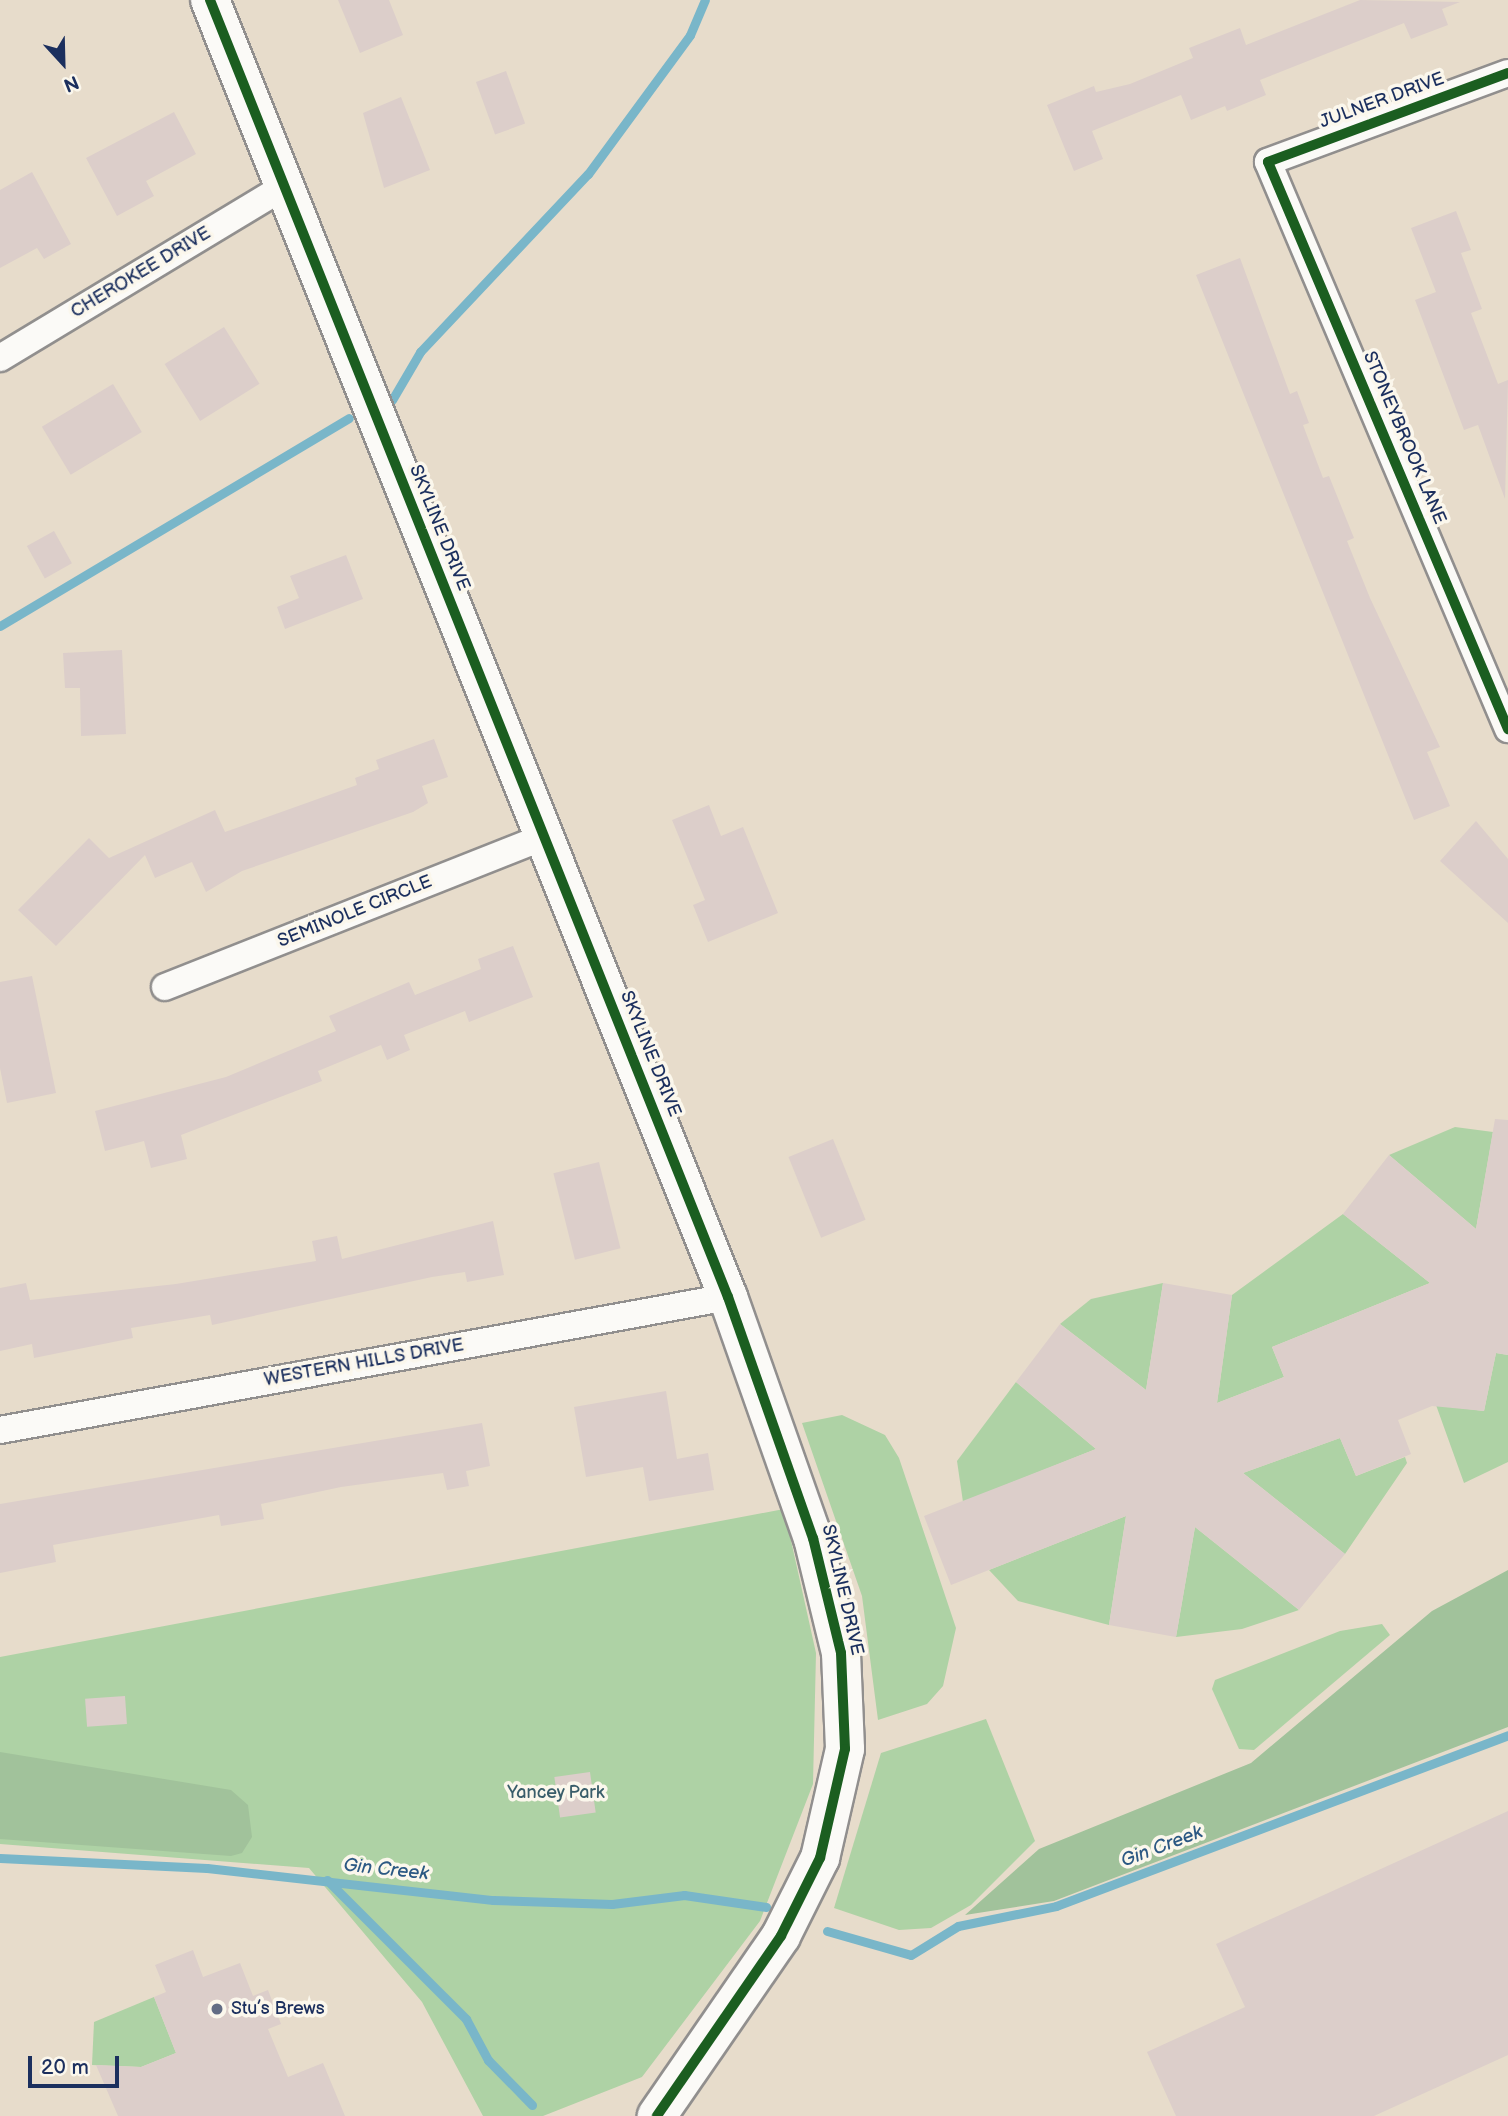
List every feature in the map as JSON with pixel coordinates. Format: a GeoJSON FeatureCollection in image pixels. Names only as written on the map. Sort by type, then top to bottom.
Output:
{"type":"FeatureCollection","features":[{"type":"Feature","properties":{"kind":"street","name":"SKYLINE DRIVE"},"geometry":{"type":"LineString","coordinates":[[210,0],[728,1297],[813,1538],[841,1653],[845,1749],[820,1858],[797,1910],[657,2116]]}},
{"type":"Feature","properties":{"kind":"street","name":"JULNER DRIVE"},"geometry":{"type":"LineString","coordinates":[[1268,162],[1508,73]]}},
{"type":"Feature","properties":{"kind":"street","name":"STONEYBROOK LANE"},"geometry":{"type":"LineString","coordinates":[[1268,162],[1508,729]]}},
{"type":"Feature","properties":{"kind":"street","name":"CHEROKEE DRIVE"},"geometry":{"type":"LineString","coordinates":[[0,358],[283,187]]}},
{"type":"Feature","properties":{"kind":"street","name":"SEMINOLE CIRCLE"},"geometry":{"type":"LineString","coordinates":[[165,987],[544,837]]}},
{"type":"Feature","properties":{"kind":"street","name":"WESTERN HILLS DRIVE"},"geometry":{"type":"LineString","coordinates":[[0,1430],[728,1297]]}},
{"type":"Feature","properties":{"kind":"green space"},"geometry":{"type":"Polygon","coordinates":[[[1455,1127],[1493,1132],[1476,1229],[1389,1155],[1455,1127]]]}},
{"type":"Feature","properties":{"kind":"green space"},"geometry":{"type":"Polygon","coordinates":[[[1343,1214],[1430,1283],[1272,1347],[1284,1377],[1217,1403],[1232,1295],[1343,1214]]]}},
{"type":"Feature","properties":{"kind":"green space"},"geometry":{"type":"Polygon","coordinates":[[[1163,1283],[1146,1390],[1060,1324],[1091,1299],[1163,1283]]]}},
{"type":"Feature","properties":{"kind":"green space"},"geometry":{"type":"Polygon","coordinates":[[[1496,1353],[1508,1355],[1508,1462],[1464,1483],[1436,1405],[1484,1411],[1496,1353]]]}},
{"type":"Feature","properties":{"kind":"green space"},"geometry":{"type":"Polygon","coordinates":[[[1016,1382],[1096,1449],[963,1502],[957,1461],[1016,1382]]]}},
{"type":"Feature","properties":{"kind":"green space"},"geometry":{"type":"Polygon","coordinates":[[[842,1415],[885,1435],[899,1458],[956,1628],[943,1686],[927,1704],[878,1720],[862,1596],[802,1423],[842,1415]]]}},
{"type":"Feature","properties":{"kind":"green space"},"geometry":{"type":"Polygon","coordinates":[[[1340,1438],[1356,1476],[1405,1457],[1407,1463],[1345,1554],[1243,1473],[1340,1438]]]}},
{"type":"Feature","properties":{"kind":"green space","name":"Yancey Park"},"geometry":{"type":"Polygon","coordinates":[[[784,1509],[816,1653],[813,1784],[760,1921],[642,2077],[543,2116],[483,2116],[422,2002],[309,1868],[0,1844],[0,1657],[784,1509]]]}},
{"type":"Feature","properties":{"kind":"green space"},"geometry":{"type":"Polygon","coordinates":[[[1126,1516],[1109,1625],[1018,1601],[989,1570],[1126,1516]]]}},
{"type":"Feature","properties":{"kind":"green space"},"geometry":{"type":"Polygon","coordinates":[[[1195,1527],[1299,1610],[1242,1629],[1176,1637],[1195,1527]]]}},
{"type":"Feature","properties":{"kind":"green space"},"geometry":{"type":"Polygon","coordinates":[[[1508,1570],[1508,1727],[1054,1901],[965,1915],[1039,1849],[1251,1763],[1432,1611],[1508,1570]]]}},
{"type":"Feature","properties":{"kind":"green space"},"geometry":{"type":"Polygon","coordinates":[[[1382,1624],[1390,1635],[1254,1750],[1239,1749],[1212,1689],[1215,1680],[1340,1631],[1382,1624]]]}},
{"type":"Feature","properties":{"kind":"green space"},"geometry":{"type":"Polygon","coordinates":[[[986,1719],[1035,1841],[971,1905],[931,1928],[899,1930],[834,1908],[881,1753],[986,1719]]]}},
{"type":"Feature","properties":{"kind":"green space"},"geometry":{"type":"Polygon","coordinates":[[[0,1752],[231,1790],[248,1805],[252,1837],[242,1853],[231,1856],[0,1839],[0,1752]]]}},
{"type":"Feature","properties":{"kind":"green space"},"geometry":{"type":"Polygon","coordinates":[[[154,1997],[176,2053],[141,2067],[92,2065],[94,2022],[154,1997]]]}},
{"type":"Feature","properties":{"kind":"building"},"geometry":{"type":"Polygon","coordinates":[[[338,0],[389,0],[403,35],[360,53],[338,0]]]}},
{"type":"Feature","properties":{"kind":"building"},"geometry":{"type":"Polygon","coordinates":[[[1360,0],[1460,2],[1442,9],[1448,25],[1411,39],[1404,23],[1260,80],[1266,95],[1227,111],[1225,106],[1191,120],[1181,95],[1092,131],[1103,159],[1074,171],[1047,105],[1094,86],[1096,92],[1130,84],[1193,58],[1189,48],[1240,28],[1246,45],[1360,0]]]}},
{"type":"Feature","properties":{"kind":"building"},"geometry":{"type":"Polygon","coordinates":[[[506,71],[525,124],[495,135],[476,82],[506,71]]]}},
{"type":"Feature","properties":{"kind":"building"},"geometry":{"type":"Polygon","coordinates":[[[401,97],[430,170],[384,188],[363,113],[401,97]]]}},
{"type":"Feature","properties":{"kind":"building"},"geometry":{"type":"Polygon","coordinates":[[[174,112],[196,154],[146,181],[154,196],[117,216],[86,158],[174,112]]]}},
{"type":"Feature","properties":{"kind":"building"},"geometry":{"type":"Polygon","coordinates":[[[32,172],[71,244],[44,259],[37,248],[0,268],[0,190],[32,172]]]}},
{"type":"Feature","properties":{"kind":"building"},"geometry":{"type":"Polygon","coordinates":[[[1456,211],[1471,250],[1461,253],[1482,309],[1471,313],[1498,384],[1508,380],[1505,499],[1478,425],[1464,430],[1415,300],[1436,292],[1411,228],[1456,211]]]}},
{"type":"Feature","properties":{"kind":"building"},"geometry":{"type":"Polygon","coordinates":[[[1240,258],[1290,394],[1297,391],[1309,423],[1303,425],[1323,478],[1329,476],[1354,538],[1347,541],[1370,598],[1440,747],[1427,752],[1450,806],[1414,820],[1196,275],[1240,258]]]}},
{"type":"Feature","properties":{"kind":"building"},"geometry":{"type":"Polygon","coordinates":[[[224,327],[260,384],[200,421],[165,364],[224,327]]]}},
{"type":"Feature","properties":{"kind":"building"},"geometry":{"type":"Polygon","coordinates":[[[113,384],[142,432],[71,475],[42,427],[113,384]]]}},
{"type":"Feature","properties":{"kind":"building"},"geometry":{"type":"Polygon","coordinates":[[[54,531],[72,563],[45,578],[27,546],[54,531]]]}},
{"type":"Feature","properties":{"kind":"building"},"geometry":{"type":"Polygon","coordinates":[[[346,555],[363,599],[285,629],[277,607],[299,598],[290,576],[346,555]]]}},
{"type":"Feature","properties":{"kind":"building"},"geometry":{"type":"Polygon","coordinates":[[[122,650],[126,734],[81,736],[80,688],[65,688],[63,653],[122,650]]]}},
{"type":"Feature","properties":{"kind":"building"},"geometry":{"type":"Polygon","coordinates":[[[434,739],[448,777],[422,786],[428,803],[413,812],[242,871],[206,892],[192,862],[155,878],[145,855],[56,946],[18,910],[89,838],[109,858],[215,810],[225,832],[357,785],[355,778],[379,769],[376,760],[434,739]]]}},
{"type":"Feature","properties":{"kind":"building"},"geometry":{"type":"Polygon","coordinates":[[[709,805],[721,836],[743,827],[778,913],[708,942],[693,905],[705,900],[672,820],[709,805]]]}},
{"type":"Feature","properties":{"kind":"building"},"geometry":{"type":"Polygon","coordinates":[[[1476,821],[1508,859],[1508,923],[1440,861],[1476,821]]]}},
{"type":"Feature","properties":{"kind":"building"},"geometry":{"type":"Polygon","coordinates":[[[513,946],[533,997],[469,1022],[465,1011],[404,1035],[410,1050],[387,1060],[381,1045],[318,1071],[322,1081],[181,1135],[187,1159],[151,1168],[144,1141],[105,1151],[95,1111],[226,1077],[336,1031],[329,1016],[409,982],[415,995],[481,969],[478,959],[513,946]]]}},
{"type":"Feature","properties":{"kind":"building"},"geometry":{"type":"Polygon","coordinates":[[[32,976],[56,1093],[7,1103],[0,1068],[0,982],[32,976]]]}},
{"type":"Feature","properties":{"kind":"building"},"geometry":{"type":"Polygon","coordinates":[[[1495,1119],[1508,1120],[1508,1355],[1496,1353],[1484,1411],[1432,1406],[1398,1420],[1411,1454],[1356,1476],[1340,1438],[1243,1473],[1345,1554],[1299,1610],[1195,1527],[1176,1637],[1109,1625],[1126,1516],[951,1585],[924,1516],[1096,1449],[1016,1382],[1060,1324],[1146,1390],[1163,1283],[1232,1295],[1217,1403],[1284,1377],[1272,1347],[1430,1283],[1343,1214],[1389,1155],[1476,1229],[1495,1119]]]}},
{"type":"Feature","properties":{"kind":"building"},"geometry":{"type":"Polygon","coordinates":[[[833,1139],[866,1220],[821,1238],[788,1157],[833,1139]]]}},
{"type":"Feature","properties":{"kind":"building"},"geometry":{"type":"Polygon","coordinates":[[[599,1162],[621,1248],[575,1260],[553,1173],[599,1162]]]}},
{"type":"Feature","properties":{"kind":"building"},"geometry":{"type":"Polygon","coordinates":[[[493,1221],[504,1275],[467,1282],[465,1272],[212,1325],[210,1315],[131,1328],[133,1338],[34,1358],[32,1344],[0,1351],[0,1288],[26,1283],[30,1300],[176,1284],[316,1261],[312,1241],[337,1236],[342,1259],[493,1221]]]}},
{"type":"Feature","properties":{"kind":"building"},"geometry":{"type":"Polygon","coordinates":[[[666,1391],[677,1459],[708,1453],[714,1490],[649,1501],[643,1467],[586,1477],[574,1407],[666,1391]]]}},
{"type":"Feature","properties":{"kind":"building"},"geometry":{"type":"Polygon","coordinates":[[[482,1423],[490,1466],[466,1471],[469,1486],[447,1490],[443,1473],[341,1487],[261,1504],[264,1519],[221,1526],[219,1515],[53,1545],[56,1562],[0,1573],[0,1504],[482,1423]]]}},
{"type":"Feature","properties":{"kind":"building"},"geometry":{"type":"Polygon","coordinates":[[[125,1696],[127,1724],[87,1727],[85,1699],[125,1696]]]}},
{"type":"Feature","properties":{"kind":"building"},"geometry":{"type":"Polygon","coordinates":[[[590,1772],[596,1813],[560,1818],[554,1777],[590,1772]]]}},
{"type":"Feature","properties":{"kind":"building"},"geometry":{"type":"Polygon","coordinates":[[[1508,1811],[1508,2055],[1374,2116],[1176,2116],[1147,2052],[1245,2007],[1216,1944],[1508,1811]]]}},
{"type":"Feature","properties":{"kind":"building"},"geometry":{"type":"Polygon","coordinates":[[[193,1950],[203,1977],[240,1963],[253,1996],[268,1990],[281,2024],[268,2029],[288,2077],[323,2063],[345,2116],[118,2116],[96,2065],[141,2067],[176,2053],[154,1997],[166,1992],[155,1965],[193,1950]]]}},
{"type":"Feature","properties":{"kind":"waterway"},"geometry":{"type":"LineString","coordinates":[[392,400],[420,352],[588,174],[690,35],[705,0]]}},
{"type":"Feature","properties":{"kind":"waterway"},"geometry":{"type":"LineString","coordinates":[[0,626],[349,418]]}},
{"type":"Feature","properties":{"kind":"waterway","name":"Gin Creek"},"geometry":{"type":"LineString","coordinates":[[827,1931],[911,1955],[958,1926],[1056,1906],[1508,1735]]}},
{"type":"Feature","properties":{"kind":"waterway","name":"Gin Creek"},"geometry":{"type":"LineString","coordinates":[[0,1858],[207,1868],[493,1900],[612,1904],[684,1895],[766,1907]]}},
{"type":"Feature","properties":{"kind":"waterway"},"geometry":{"type":"LineString","coordinates":[[327,1880],[466,2019],[488,2060],[532,2105]]}},
{"type":"Feature","properties":{"kind":"cycle path"},"geometry":{"type":"LineString","coordinates":[[210,0],[728,1297],[813,1538],[841,1653],[845,1749],[820,1858],[781,1936],[657,2116]]}},
{"type":"Feature","properties":{"kind":"cycle path"},"geometry":{"type":"LineString","coordinates":[[1508,73],[1268,162],[1508,729]]}},
{"type":"Feature","properties":{"kind":"place","name":"Stu’s Brews"},"geometry":{"type":"Point","coordinates":[217,2009]}}]}
